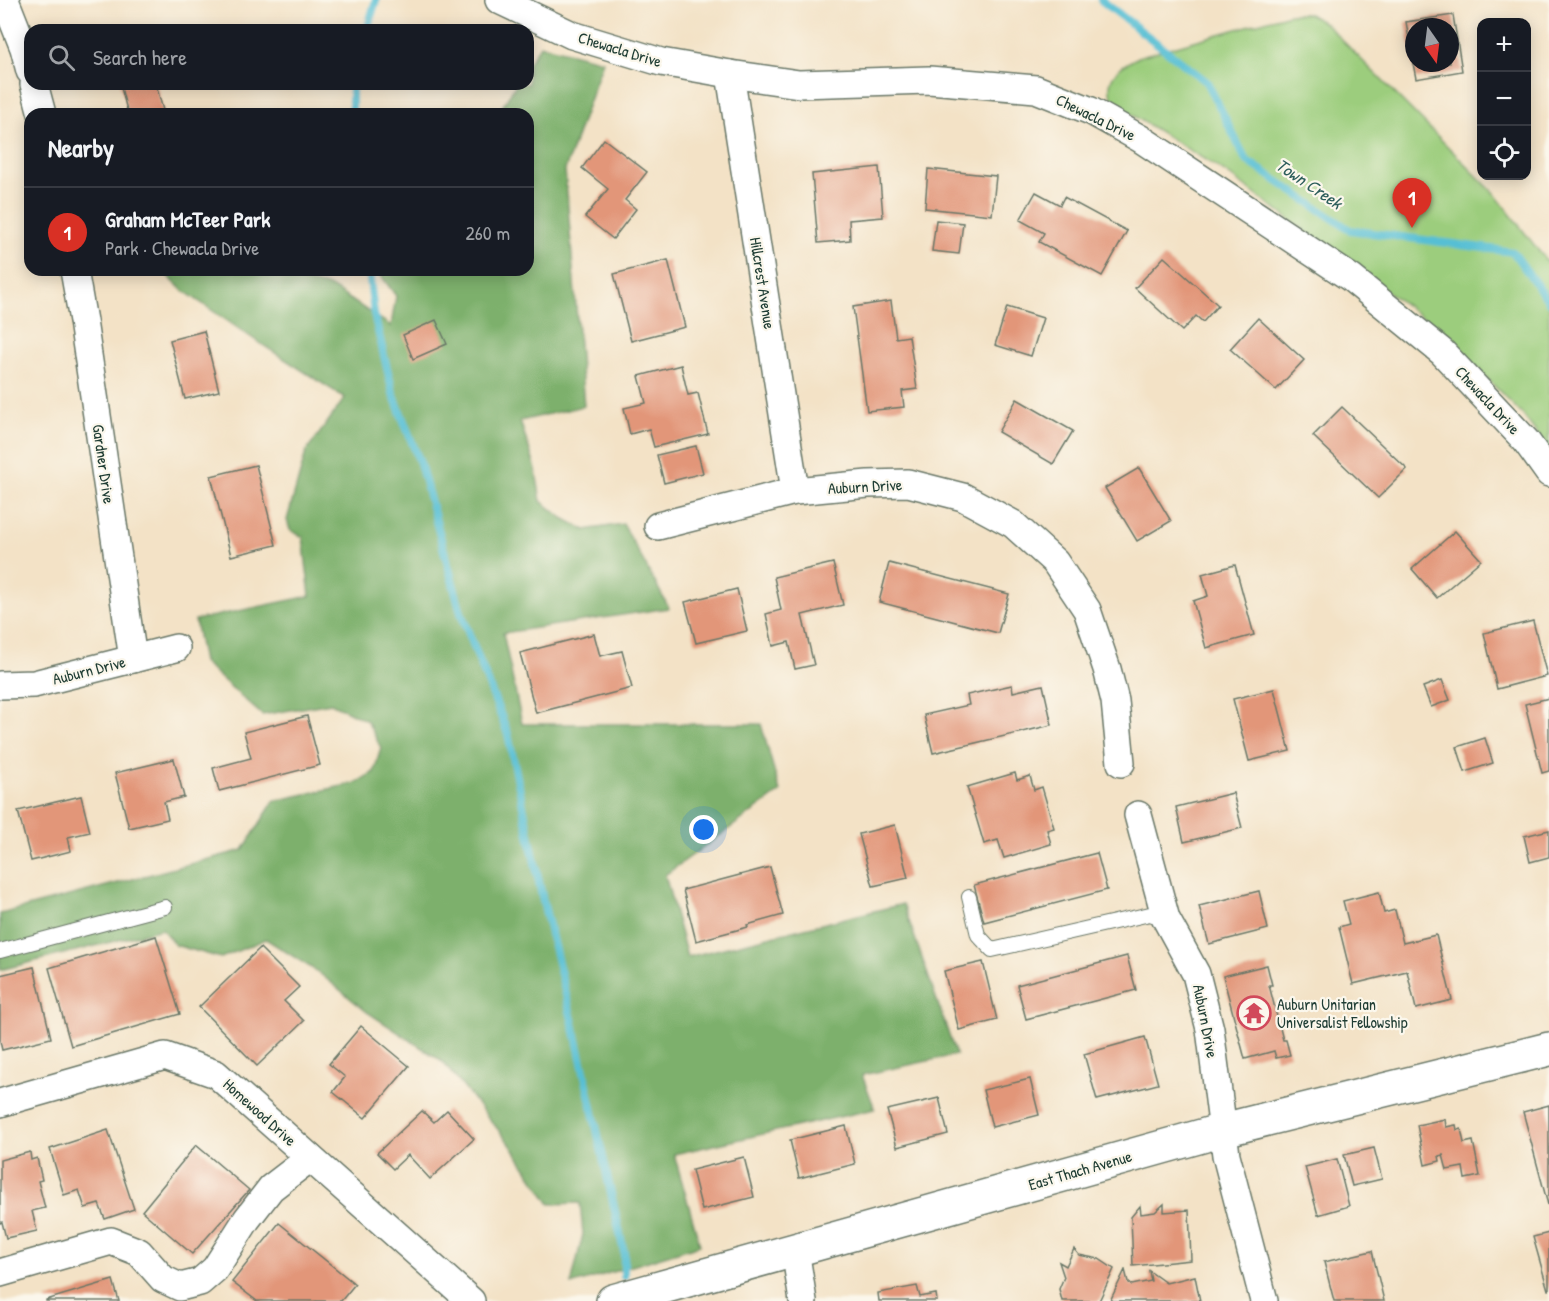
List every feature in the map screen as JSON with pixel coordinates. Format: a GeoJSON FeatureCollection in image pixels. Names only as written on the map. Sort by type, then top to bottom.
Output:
{"type":"FeatureCollection","features":[{"type":"Feature","properties":{"kind":"street"},"geometry":{"type":"LineString","coordinates":[[5,0],[24,48]]}},
{"type":"Feature","properties":{"kind":"street","name":"Chewacla Drive"},"geometry":{"type":"LineString","coordinates":[[500,0],[572,35],[661,62],[799,84],[929,80],[1036,89],[1091,111],[1141,139],[1351,278],[1442,352],[1526,441],[1549,473]]}},
{"type":"Feature","properties":{"kind":"street","name":"Hillcrest Avenue"},"geometry":{"type":"LineString","coordinates":[[730,74],[795,491]]}},
{"type":"Feature","properties":{"kind":"street"},"geometry":{"type":"LineString","coordinates":[[36,90],[40,108]]}},
{"type":"Feature","properties":{"kind":"street","name":"Gardner Drive"},"geometry":{"type":"LineString","coordinates":[[75,276],[133,659]]}},
{"type":"Feature","properties":{"kind":"street","name":"Auburn Drive"},"geometry":{"type":"LineString","coordinates":[[658,526],[795,491],[868,484],[908,483],[963,497],[1013,524],[1055,562],[1087,610],[1115,701],[1122,763]]}},
{"type":"Feature","properties":{"kind":"street","name":"Auburn Drive"},"geometry":{"type":"LineString","coordinates":[[0,685],[34,684],[176,648]]}},
{"type":"Feature","properties":{"kind":"street","name":"Auburn Drive"},"geometry":{"type":"LineString","coordinates":[[1138,815],[1166,919],[1196,974],[1210,1029],[1226,1155],[1264,1301]]}},
{"type":"Feature","properties":{"kind":"street","name":"East Thach Avenue"},"geometry":{"type":"LineString","coordinates":[[613,1301],[1223,1130],[1549,1049]]}},
{"type":"Feature","properties":{"kind":"street","name":"Homewood Drive"},"geometry":{"type":"LineString","coordinates":[[0,1103],[165,1056],[216,1074],[471,1301]]}},
{"type":"Feature","properties":{"kind":"street"},"geometry":{"type":"LineString","coordinates":[[0,1273],[111,1241],[139,1252],[163,1279],[180,1287],[200,1282],[216,1269],[247,1219],[271,1188],[310,1158]]}},
{"type":"Feature","properties":{"kind":"street"},"geometry":{"type":"LineString","coordinates":[[795,1250],[803,1301]]}},
{"type":"Feature","properties":{"kind":"lane"},"geometry":{"type":"LineString","coordinates":[[969,897],[978,935],[992,950],[1150,914],[1166,919]]}},
{"type":"Feature","properties":{"kind":"lane"},"geometry":{"type":"LineString","coordinates":[[0,951],[165,907]]}},
{"type":"Feature","properties":{"kind":"green space"},"geometry":{"type":"Polygon","coordinates":[[[1290,14],[1309,14],[1326,24],[1477,176],[1477,180],[1481,180],[1494,193],[1549,264],[1549,450],[1523,415],[1438,329],[1225,172],[1116,105],[1110,91],[1112,78],[1124,65],[1141,56],[1290,14]]]}},
{"type":"Feature","properties":{"kind":"green space"},"geometry":{"type":"Polygon","coordinates":[[[540,45],[603,61],[565,170],[584,406],[520,421],[535,466],[541,501],[563,518],[585,530],[623,524],[669,608],[503,633],[522,724],[761,724],[780,792],[665,875],[687,957],[903,904],[956,1055],[862,1075],[875,1109],[674,1154],[700,1245],[571,1285],[583,1234],[580,1203],[550,1204],[510,1144],[442,1061],[367,1012],[318,972],[266,939],[221,958],[175,945],[162,929],[0,970],[0,914],[243,850],[274,801],[356,783],[374,772],[381,748],[367,721],[331,703],[262,715],[203,662],[195,620],[310,596],[303,537],[290,530],[287,520],[306,452],[345,398],[181,289],[168,276],[282,276],[331,287],[391,326],[396,296],[381,276],[534,276],[534,108],[502,108],[512,90],[534,90],[534,54],[540,45]]]}},
{"type":"Feature","properties":{"kind":"building"},"geometry":{"type":"Polygon","coordinates":[[[1453,15],[1453,18],[1433,18],[1453,15]]]}},
{"type":"Feature","properties":{"kind":"building"},"geometry":{"type":"Polygon","coordinates":[[[1459,52],[1462,71],[1459,72],[1459,52]]]}},
{"type":"Feature","properties":{"kind":"building"},"geometry":{"type":"Polygon","coordinates":[[[1415,72],[1456,72],[1416,79],[1415,72]]]}},
{"type":"Feature","properties":{"kind":"building"},"geometry":{"type":"Polygon","coordinates":[[[122,90],[158,90],[162,108],[126,108],[122,90]]]}},
{"type":"Feature","properties":{"kind":"building"},"geometry":{"type":"Polygon","coordinates":[[[604,139],[647,172],[625,200],[636,209],[613,239],[585,217],[608,189],[582,168],[604,139]]]}},
{"type":"Feature","properties":{"kind":"building"},"geometry":{"type":"Polygon","coordinates":[[[879,167],[883,217],[849,220],[850,240],[818,243],[812,174],[879,167]]]}},
{"type":"Feature","properties":{"kind":"building"},"geometry":{"type":"Polygon","coordinates":[[[928,169],[996,176],[992,215],[925,208],[928,169]]]}},
{"type":"Feature","properties":{"kind":"building"},"geometry":{"type":"Polygon","coordinates":[[[1036,192],[1060,205],[1064,197],[1127,231],[1102,276],[1039,242],[1044,233],[1020,220],[1036,192]]]}},
{"type":"Feature","properties":{"kind":"building"},"geometry":{"type":"Polygon","coordinates":[[[936,220],[963,223],[959,254],[932,251],[936,220]]]}},
{"type":"Feature","properties":{"kind":"building"},"geometry":{"type":"Polygon","coordinates":[[[1164,257],[1218,305],[1203,322],[1196,316],[1182,331],[1135,288],[1164,257]]]}},
{"type":"Feature","properties":{"kind":"building"},"geometry":{"type":"Polygon","coordinates":[[[668,260],[685,327],[631,341],[614,274],[668,260]]]}},
{"type":"Feature","properties":{"kind":"building"},"geometry":{"type":"Polygon","coordinates":[[[891,301],[896,338],[909,336],[917,389],[902,391],[904,407],[867,411],[853,307],[891,301]]]}},
{"type":"Feature","properties":{"kind":"building"},"geometry":{"type":"Polygon","coordinates":[[[1007,307],[1043,318],[1031,356],[995,345],[1007,307]]]}},
{"type":"Feature","properties":{"kind":"building"},"geometry":{"type":"Polygon","coordinates":[[[1258,318],[1304,360],[1276,390],[1230,349],[1258,318]]]}},
{"type":"Feature","properties":{"kind":"building"},"geometry":{"type":"Polygon","coordinates":[[[436,320],[447,344],[413,359],[403,335],[436,320]]]}},
{"type":"Feature","properties":{"kind":"building"},"geometry":{"type":"Polygon","coordinates":[[[204,331],[219,391],[185,399],[170,340],[204,331]]]}},
{"type":"Feature","properties":{"kind":"building"},"geometry":{"type":"Polygon","coordinates":[[[681,365],[688,395],[698,393],[708,434],[654,447],[649,429],[630,434],[624,408],[646,403],[639,376],[681,365]]]}},
{"type":"Feature","properties":{"kind":"building"},"geometry":{"type":"Polygon","coordinates":[[[1017,399],[1073,431],[1053,464],[998,432],[1017,399]]]}},
{"type":"Feature","properties":{"kind":"building"},"geometry":{"type":"Polygon","coordinates":[[[1342,407],[1407,469],[1378,498],[1313,436],[1342,407]]]}},
{"type":"Feature","properties":{"kind":"building"},"geometry":{"type":"Polygon","coordinates":[[[696,446],[703,473],[664,483],[657,455],[696,446]]]}},
{"type":"Feature","properties":{"kind":"building"},"geometry":{"type":"Polygon","coordinates":[[[256,465],[276,545],[231,556],[211,476],[256,465]]]}},
{"type":"Feature","properties":{"kind":"building"},"geometry":{"type":"Polygon","coordinates":[[[1139,468],[1171,521],[1137,541],[1105,488],[1139,468]]]}},
{"type":"Feature","properties":{"kind":"building"},"geometry":{"type":"Polygon","coordinates":[[[1455,531],[1481,560],[1437,598],[1412,569],[1455,531]]]}},
{"type":"Feature","properties":{"kind":"building"},"geometry":{"type":"Polygon","coordinates":[[[833,563],[843,605],[802,615],[814,665],[795,669],[789,642],[773,646],[766,614],[781,610],[774,577],[833,563]]]}},
{"type":"Feature","properties":{"kind":"building"},"geometry":{"type":"Polygon","coordinates":[[[889,563],[1009,594],[998,633],[879,602],[889,563]]]}},
{"type":"Feature","properties":{"kind":"building"},"geometry":{"type":"Polygon","coordinates":[[[1235,565],[1254,635],[1206,648],[1193,601],[1208,596],[1202,574],[1235,565]]]}},
{"type":"Feature","properties":{"kind":"building"},"geometry":{"type":"Polygon","coordinates":[[[737,589],[747,631],[696,643],[685,602],[737,589]]]}},
{"type":"Feature","properties":{"kind":"building"},"geometry":{"type":"Polygon","coordinates":[[[1533,621],[1547,676],[1497,689],[1484,633],[1533,621]]]}},
{"type":"Feature","properties":{"kind":"building"},"geometry":{"type":"Polygon","coordinates":[[[594,634],[600,656],[622,651],[632,688],[536,713],[520,653],[594,634]]]}},
{"type":"Feature","properties":{"kind":"building"},"geometry":{"type":"Polygon","coordinates":[[[1442,680],[1450,700],[1431,707],[1423,687],[1442,680]]]}},
{"type":"Feature","properties":{"kind":"building"},"geometry":{"type":"Polygon","coordinates":[[[1012,685],[1013,692],[1043,685],[1052,725],[933,753],[924,715],[969,705],[967,695],[1012,685]]]}},
{"type":"Feature","properties":{"kind":"building"},"geometry":{"type":"Polygon","coordinates":[[[1274,689],[1290,751],[1249,761],[1233,699],[1274,689]]]}},
{"type":"Feature","properties":{"kind":"building"},"geometry":{"type":"Polygon","coordinates":[[[1549,698],[1549,771],[1542,773],[1525,704],[1549,698]]]}},
{"type":"Feature","properties":{"kind":"building"},"geometry":{"type":"Polygon","coordinates":[[[307,716],[320,765],[219,791],[213,768],[251,758],[244,732],[307,716]]]}},
{"type":"Feature","properties":{"kind":"building"},"geometry":{"type":"Polygon","coordinates":[[[1485,738],[1493,763],[1465,772],[1457,747],[1485,738]]]}},
{"type":"Feature","properties":{"kind":"building"},"geometry":{"type":"Polygon","coordinates":[[[174,759],[184,797],[164,802],[168,819],[129,828],[115,773],[174,759]]]}},
{"type":"Feature","properties":{"kind":"building"},"geometry":{"type":"Polygon","coordinates":[[[1015,773],[1017,780],[1030,776],[1034,790],[1042,787],[1054,828],[1047,830],[1051,844],[1004,858],[998,840],[984,844],[967,787],[1015,773]]]}},
{"type":"Feature","properties":{"kind":"building"},"geometry":{"type":"Polygon","coordinates":[[[1233,793],[1242,828],[1184,842],[1176,807],[1233,793]]]}},
{"type":"Feature","properties":{"kind":"building"},"geometry":{"type":"Polygon","coordinates":[[[81,796],[90,832],[68,837],[71,851],[31,861],[18,811],[81,796]]]}},
{"type":"Feature","properties":{"kind":"building"},"geometry":{"type":"Polygon","coordinates":[[[895,825],[908,878],[873,886],[859,834],[895,825]]]}},
{"type":"Feature","properties":{"kind":"building"},"geometry":{"type":"Polygon","coordinates":[[[1549,830],[1549,857],[1530,862],[1524,836],[1549,830]]]}},
{"type":"Feature","properties":{"kind":"building"},"geometry":{"type":"Polygon","coordinates":[[[1097,853],[1107,890],[984,922],[974,885],[1097,853]]]}},
{"type":"Feature","properties":{"kind":"building"},"geometry":{"type":"Polygon","coordinates":[[[770,867],[783,915],[696,941],[683,890],[770,867]]]}},
{"type":"Feature","properties":{"kind":"building"},"geometry":{"type":"Polygon","coordinates":[[[1259,891],[1268,929],[1209,944],[1199,906],[1259,891]]]}},
{"type":"Feature","properties":{"kind":"building"},"geometry":{"type":"Polygon","coordinates":[[[1379,892],[1384,913],[1395,910],[1403,943],[1436,935],[1452,1000],[1416,1009],[1407,971],[1353,984],[1339,927],[1349,924],[1343,901],[1379,892]]]}},
{"type":"Feature","properties":{"kind":"building"},"geometry":{"type":"Polygon","coordinates":[[[156,936],[180,1014],[71,1046],[49,968],[156,936]]]}},
{"type":"Feature","properties":{"kind":"building"},"geometry":{"type":"Polygon","coordinates":[[[260,948],[299,987],[284,1001],[304,1021],[257,1066],[199,1007],[260,948]]]}},
{"type":"Feature","properties":{"kind":"building"},"geometry":{"type":"Polygon","coordinates":[[[1127,956],[1136,990],[1026,1019],[1017,985],[1127,956]]]}},
{"type":"Feature","properties":{"kind":"building"},"geometry":{"type":"Polygon","coordinates":[[[983,962],[997,1020],[959,1030],[944,971],[983,962]]]}},
{"type":"Feature","properties":{"kind":"building","name":"Auburn Unitarian Universalist Fellowship"},"geometry":{"type":"Polygon","coordinates":[[[1267,965],[1272,985],[1269,985],[1283,1040],[1286,1040],[1290,1055],[1276,1058],[1274,1051],[1245,1059],[1223,976],[1267,965]]]}},
{"type":"Feature","properties":{"kind":"building"},"geometry":{"type":"Polygon","coordinates":[[[34,967],[51,1038],[2,1050],[0,975],[34,967]]]}},
{"type":"Feature","properties":{"kind":"building"},"geometry":{"type":"Polygon","coordinates":[[[361,1026],[409,1066],[365,1118],[333,1092],[345,1077],[329,1064],[361,1026]]]}},
{"type":"Feature","properties":{"kind":"building"},"geometry":{"type":"Polygon","coordinates":[[[1145,1037],[1158,1084],[1097,1100],[1084,1054],[1145,1037]]]}},
{"type":"Feature","properties":{"kind":"building"},"geometry":{"type":"Polygon","coordinates":[[[1030,1079],[1039,1115],[992,1127],[983,1090],[1030,1079]]]}},
{"type":"Feature","properties":{"kind":"building"},"geometry":{"type":"Polygon","coordinates":[[[939,1098],[948,1134],[897,1147],[887,1110],[939,1098]]]}},
{"type":"Feature","properties":{"kind":"building"},"geometry":{"type":"Polygon","coordinates":[[[1549,1105],[1549,1205],[1548,1205],[1523,1112],[1549,1105]]]}},
{"type":"Feature","properties":{"kind":"building"},"geometry":{"type":"Polygon","coordinates":[[[447,1110],[474,1139],[430,1179],[408,1155],[393,1169],[377,1153],[422,1111],[434,1122],[447,1110]]]}},
{"type":"Feature","properties":{"kind":"building"},"geometry":{"type":"Polygon","coordinates":[[[1445,1119],[1446,1127],[1456,1125],[1457,1130],[1461,1129],[1464,1143],[1473,1141],[1480,1176],[1465,1179],[1463,1167],[1447,1170],[1443,1155],[1439,1156],[1440,1161],[1425,1165],[1417,1125],[1445,1119]]]}},
{"type":"Feature","properties":{"kind":"building"},"geometry":{"type":"Polygon","coordinates":[[[846,1126],[855,1164],[799,1178],[790,1140],[846,1126]]]}},
{"type":"Feature","properties":{"kind":"building"},"geometry":{"type":"Polygon","coordinates":[[[108,1130],[134,1209],[105,1219],[99,1204],[85,1208],[79,1190],[64,1195],[50,1149],[108,1130]]]}},
{"type":"Feature","properties":{"kind":"building"},"geometry":{"type":"Polygon","coordinates":[[[196,1145],[249,1190],[192,1254],[142,1211],[196,1145]]]}},
{"type":"Feature","properties":{"kind":"building"},"geometry":{"type":"Polygon","coordinates":[[[1374,1148],[1382,1179],[1352,1186],[1344,1155],[1374,1148]]]}},
{"type":"Feature","properties":{"kind":"building"},"geometry":{"type":"Polygon","coordinates":[[[30,1152],[31,1160],[37,1158],[42,1180],[38,1181],[45,1208],[32,1211],[37,1231],[6,1238],[2,1222],[0,1223],[0,1160],[30,1152]]]}},
{"type":"Feature","properties":{"kind":"building"},"geometry":{"type":"Polygon","coordinates":[[[744,1157],[754,1197],[702,1210],[692,1170],[744,1157]]]}},
{"type":"Feature","properties":{"kind":"building"},"geometry":{"type":"Polygon","coordinates":[[[1337,1159],[1349,1206],[1318,1215],[1305,1167],[1337,1159]]]}},
{"type":"Feature","properties":{"kind":"building"},"geometry":{"type":"Polygon","coordinates":[[[1164,1204],[1164,1212],[1189,1210],[1191,1260],[1133,1266],[1131,1217],[1140,1206],[1141,1214],[1155,1212],[1164,1204]]]}},
{"type":"Feature","properties":{"kind":"building"},"geometry":{"type":"Polygon","coordinates":[[[279,1223],[355,1284],[341,1301],[257,1301],[232,1282],[279,1223]]]}},
{"type":"Feature","properties":{"kind":"building"},"geometry":{"type":"Polygon","coordinates":[[[1549,1233],[1549,1290],[1548,1290],[1533,1237],[1549,1233]]]}},
{"type":"Feature","properties":{"kind":"building"},"geometry":{"type":"Polygon","coordinates":[[[1074,1249],[1079,1255],[1099,1259],[1114,1269],[1099,1301],[1062,1301],[1059,1289],[1064,1277],[1059,1262],[1066,1266],[1074,1249]]]}},
{"type":"Feature","properties":{"kind":"building"},"geometry":{"type":"Polygon","coordinates":[[[1372,1251],[1384,1301],[1334,1301],[1324,1262],[1372,1251]]]}},
{"type":"Feature","properties":{"kind":"building"},"geometry":{"type":"Polygon","coordinates":[[[1125,1270],[1128,1282],[1132,1285],[1151,1281],[1149,1271],[1166,1283],[1195,1276],[1200,1301],[1110,1301],[1125,1270]]]}},
{"type":"Feature","properties":{"kind":"building"},"geometry":{"type":"Polygon","coordinates":[[[113,1280],[119,1301],[46,1301],[46,1300],[113,1280]]]}},
{"type":"Feature","properties":{"kind":"building"},"geometry":{"type":"Polygon","coordinates":[[[917,1286],[920,1297],[936,1294],[937,1301],[879,1301],[878,1293],[917,1286]]]}},
{"type":"Feature","properties":{"kind":"waterway"},"geometry":{"type":"LineString","coordinates":[[369,24],[376,0]]}},
{"type":"Feature","properties":{"kind":"waterway","name":"Town Creek"},"geometry":{"type":"LineString","coordinates":[[1101,0],[1207,82],[1246,160],[1350,230],[1513,252],[1549,302]]}},
{"type":"Feature","properties":{"kind":"waterway"},"geometry":{"type":"LineString","coordinates":[[352,90],[352,108]]}},
{"type":"Feature","properties":{"kind":"waterway"},"geometry":{"type":"LineString","coordinates":[[370,276],[374,314],[393,393],[420,463],[462,616],[508,734],[543,901],[577,1040],[624,1252],[624,1276]]}},
{"type":"Feature","properties":{"kind":"place","name":"Graham McTeer Park"},"geometry":{"type":"Point","coordinates":[1412,228]}},
{"type":"Feature","properties":{"kind":"place","name":"Auburn Unitarian Universalist Fellowship"},"geometry":{"type":"Point","coordinates":[1254,1013]}}]}
